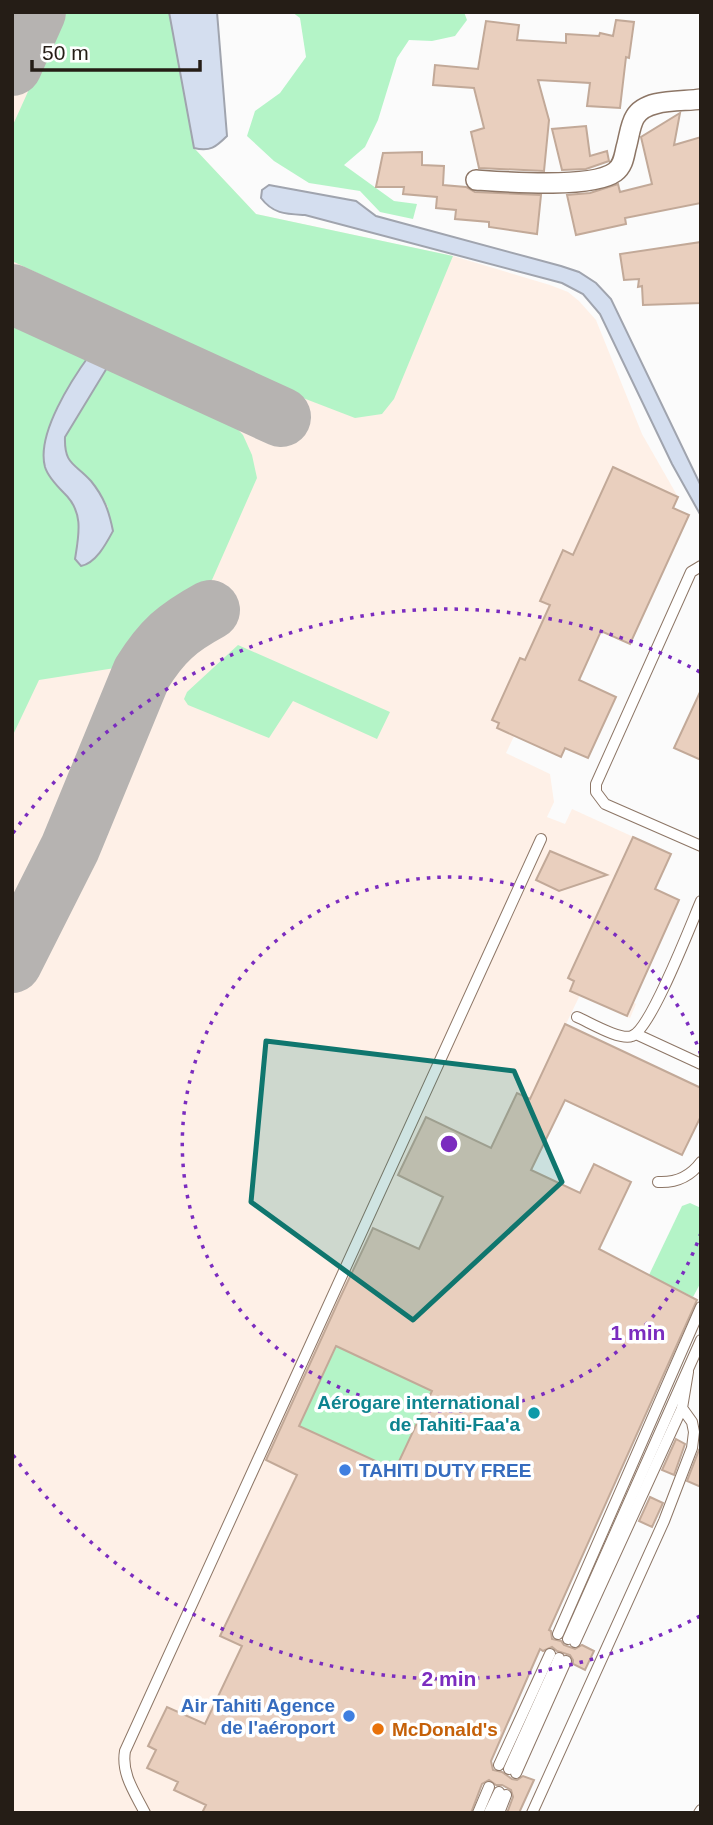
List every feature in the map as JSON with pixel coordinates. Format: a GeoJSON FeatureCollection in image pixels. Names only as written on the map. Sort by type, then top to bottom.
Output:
{"type":"FeatureCollection","features":[{"type":"Feature","properties":{"kind":"street"},"geometry":{"type":"LineString","coordinates":[[476,180],[547,184],[607,177],[623,162],[634,118],[640,110],[650,105],[701,99]]}},
{"type":"Feature","properties":{"kind":"lane"},"geometry":{"type":"LineString","coordinates":[[701,566],[691,572],[596,784],[596,792],[605,804],[701,846]]}},
{"type":"Feature","properties":{"kind":"lane"},"geometry":{"type":"LineString","coordinates":[[145,1813],[127,1777],[123,1763],[125,1751],[541,839]]}},
{"type":"Feature","properties":{"kind":"lane"},"geometry":{"type":"LineString","coordinates":[[576,1017],[620,1036],[630,1037],[636,1034],[653,1009],[701,901]]}},
{"type":"Feature","properties":{"kind":"lane"},"geometry":{"type":"LineString","coordinates":[[636,1034],[701,1064]]}},
{"type":"Feature","properties":{"kind":"lane"},"geometry":{"type":"LineString","coordinates":[[657,1182],[670,1183],[679,1180],[700,1166]]}},
{"type":"Feature","properties":{"kind":"lane"},"geometry":{"type":"LineString","coordinates":[[567,1638],[701,1307]]}},
{"type":"Feature","properties":{"kind":"lane"},"geometry":{"type":"LineString","coordinates":[[567,1638],[701,1340]]}},
{"type":"Feature","properties":{"kind":"lane"},"geometry":{"type":"LineString","coordinates":[[567,1638],[682,1408],[688,1372]]}},
{"type":"Feature","properties":{"kind":"lane"},"geometry":{"type":"LineString","coordinates":[[532,1813],[664,1521],[692,1448],[692,1422],[682,1408]]}},
{"type":"Feature","properties":{"kind":"lane"},"geometry":{"type":"LineString","coordinates":[[508,1769],[558,1658]]}},
{"type":"Feature","properties":{"kind":"lane"},"geometry":{"type":"LineString","coordinates":[[478,1813],[498,1791]]}},
{"type":"Feature","properties":{"kind":"lane"},"geometry":{"type":"LineString","coordinates":[[489,1813],[498,1791]]}},
{"type":"Feature","properties":{"kind":"lane"},"geometry":{"type":"LineString","coordinates":[[498,1791],[499,1813]]}},
{"type":"Feature","properties":{"kind":"highlighted area"},"geometry":{"type":"Polygon","coordinates":[[[266,1041],[514,1071],[562,1182],[413,1320],[251,1202],[266,1041]]]}},
{"type":"Feature","properties":{"kind":"shaded area"},"geometry":{"type":"Polygon","coordinates":[[[12,12],[169,12],[194,148],[256,214],[453,256],[568,292],[596,320],[642,434],[678,497],[673,508],[689,515],[630,644],[601,631],[588,661],[584,659],[575,678],[616,697],[588,758],[517,730],[506,753],[550,774],[554,802],[547,817],[565,824],[572,809],[671,854],[655,889],[679,900],[633,1002],[636,1004],[630,1018],[580,995],[566,1024],[701,1088],[701,1116],[682,1155],[565,1101],[532,1170],[580,1192],[594,1164],[631,1182],[604,1239],[592,1255],[625,1271],[629,1264],[697,1299],[468,1813],[12,1813],[12,12]]]}},
{"type":"Feature","properties":{"kind":"green space"},"geometry":{"type":"Polygon","coordinates":[[[64,12],[169,12],[194,148],[256,214],[453,256],[394,399],[382,414],[355,418],[290,393],[12,261],[12,127],[64,12]]]}},
{"type":"Feature","properties":{"kind":"green space"},"geometry":{"type":"Polygon","coordinates":[[[292,12],[464,12],[467,20],[455,36],[432,41],[409,40],[397,58],[378,120],[365,147],[344,165],[394,201],[417,204],[413,219],[380,212],[360,191],[309,183],[274,161],[247,136],[255,111],[280,93],[306,57],[300,18],[292,12]]]}},
{"type":"Feature","properties":{"kind":"green space"},"geometry":{"type":"Polygon","coordinates":[[[12,320],[91,353],[58,405],[67,495],[78,511],[75,559],[108,507],[94,485],[71,462],[66,452],[65,437],[110,363],[217,412],[231,422],[243,435],[252,455],[257,478],[208,589],[163,620],[115,668],[39,680],[12,737],[12,320]]]}},
{"type":"Feature","properties":{"kind":"green space"},"geometry":{"type":"Polygon","coordinates":[[[238,645],[390,712],[377,739],[293,701],[269,738],[188,705],[184,699],[187,692],[238,645]]]}},
{"type":"Feature","properties":{"kind":"green space"},"geometry":{"type":"Polygon","coordinates":[[[690,1203],[701,1208],[701,1282],[693,1297],[649,1275],[682,1206],[690,1203]]]}},
{"type":"Feature","properties":{"kind":"green space"},"geometry":{"type":"Polygon","coordinates":[[[343,1333],[432,1391],[393,1474],[370,1459],[322,1436],[292,1440],[343,1333]]]}},
{"type":"Feature","properties":{"kind":"water"},"geometry":{"type":"Polygon","coordinates":[[[169,12],[217,12],[227,136],[209,149],[194,148],[169,12]]]}},
{"type":"Feature","properties":{"kind":"water"},"geometry":{"type":"Polygon","coordinates":[[[269,185],[356,201],[376,216],[561,266],[579,272],[596,283],[611,299],[701,486],[701,516],[672,464],[600,314],[583,294],[562,283],[305,215],[280,212],[261,198],[262,190],[269,185]]]}},
{"type":"Feature","properties":{"kind":"water"},"geometry":{"type":"Polygon","coordinates":[[[91,353],[110,363],[65,437],[65,446],[72,463],[99,493],[108,511],[113,531],[96,557],[81,566],[75,559],[79,532],[75,508],[48,474],[44,454],[46,439],[58,407],[91,353]]]}},
{"type":"Feature","properties":{"kind":"building"},"geometry":{"type":"Polygon","coordinates":[[[616,20],[634,22],[629,58],[626,57],[620,108],[587,106],[590,83],[538,80],[549,120],[544,171],[479,168],[471,132],[484,128],[474,88],[433,85],[435,65],[478,69],[486,21],[519,25],[517,40],[566,43],[566,34],[599,36],[600,33],[613,36],[616,20]]]}},
{"type":"Feature","properties":{"kind":"building"},"geometry":{"type":"Polygon","coordinates":[[[680,113],[674,145],[701,137],[701,203],[625,218],[626,224],[576,235],[567,195],[590,193],[618,184],[620,192],[652,184],[641,137],[680,113]]]}},
{"type":"Feature","properties":{"kind":"building"},"geometry":{"type":"Polygon","coordinates":[[[586,126],[590,156],[607,151],[609,161],[586,169],[562,170],[552,129],[586,126]]]}},
{"type":"Feature","properties":{"kind":"building"},"geometry":{"type":"Polygon","coordinates":[[[422,152],[422,165],[444,166],[443,185],[466,187],[475,192],[541,195],[537,234],[489,227],[489,222],[455,219],[456,210],[436,208],[437,197],[403,194],[404,187],[376,187],[383,153],[422,152]]]}},
{"type":"Feature","properties":{"kind":"building"},"geometry":{"type":"Polygon","coordinates":[[[701,242],[701,303],[643,305],[642,286],[638,287],[639,279],[624,280],[620,254],[701,242]]]}},
{"type":"Feature","properties":{"kind":"building"},"geometry":{"type":"Polygon","coordinates":[[[613,467],[678,497],[673,508],[689,515],[630,644],[601,631],[579,680],[616,697],[588,758],[565,748],[561,757],[497,728],[499,723],[492,720],[520,658],[525,660],[550,605],[540,601],[563,550],[573,555],[613,467]]]}},
{"type":"Feature","properties":{"kind":"building"},"geometry":{"type":"Polygon","coordinates":[[[701,690],[701,760],[674,748],[701,690]]]}},
{"type":"Feature","properties":{"kind":"building"},"geometry":{"type":"Polygon","coordinates":[[[633,837],[671,854],[655,889],[679,900],[627,1016],[570,991],[574,981],[568,978],[633,837]]]}},
{"type":"Feature","properties":{"kind":"building"},"geometry":{"type":"Polygon","coordinates":[[[550,851],[607,875],[559,891],[536,880],[550,851]]]}},
{"type":"Feature","properties":{"kind":"building","name":"Aérogare international de Tahiti-Faa'a"},"geometry":{"type":"Polygon","coordinates":[[[565,1024],[701,1088],[701,1116],[682,1155],[565,1100],[531,1170],[580,1193],[594,1164],[631,1182],[599,1249],[697,1300],[549,1630],[552,1639],[561,1641],[564,1645],[575,1649],[582,1645],[594,1651],[585,1670],[573,1664],[570,1655],[552,1647],[543,1651],[540,1649],[491,1761],[493,1770],[512,1779],[517,1780],[523,1776],[534,1780],[519,1813],[507,1813],[513,1797],[511,1790],[489,1780],[482,1784],[471,1813],[202,1813],[206,1805],[174,1790],[178,1782],[147,1768],[156,1750],[148,1746],[167,1707],[205,1724],[242,1646],[220,1636],[297,1475],[266,1460],[339,1300],[373,1228],[419,1249],[443,1197],[398,1175],[426,1117],[491,1148],[517,1093],[530,1099],[565,1024]],[[336,1346],[299,1426],[395,1470],[432,1391],[336,1346]]]}},
{"type":"Feature","properties":{"kind":"building"},"geometry":{"type":"Polygon","coordinates":[[[676,1439],[685,1444],[674,1475],[662,1470],[676,1439]]]}},
{"type":"Feature","properties":{"kind":"building"},"geometry":{"type":"Polygon","coordinates":[[[699,1450],[701,1451],[701,1487],[687,1481],[699,1450]]]}},
{"type":"Feature","properties":{"kind":"building"},"geometry":{"type":"Polygon","coordinates":[[[650,1497],[663,1503],[652,1527],[639,1521],[650,1497]]]}},
{"type":"Feature","properties":{"kind":"taxiway"},"geometry":{"type":"LineString","coordinates":[[12,66],[36,12]]}},
{"type":"Feature","properties":{"kind":"taxiway"},"geometry":{"type":"LineString","coordinates":[[12,294],[281,417]]}},
{"type":"Feature","properties":{"kind":"taxiway"},"geometry":{"type":"LineString","coordinates":[[12,963],[70,848],[142,673],[171,636],[210,610]]}},
{"type":"Feature","properties":{"kind":"place","name":"Aérogare international de Tahiti-Faa'a"},"geometry":{"type":"Point","coordinates":[534,1413]}},
{"type":"Feature","properties":{"kind":"place","name":"TAHITI DUTY FREE"},"geometry":{"type":"Point","coordinates":[345,1470]}},
{"type":"Feature","properties":{"kind":"place","name":"Air Tahiti Agence de l'aéroport"},"geometry":{"type":"Point","coordinates":[349,1716]}},
{"type":"Feature","properties":{"kind":"place","name":"McDonald's"},"geometry":{"type":"Point","coordinates":[378,1729]}}]}
